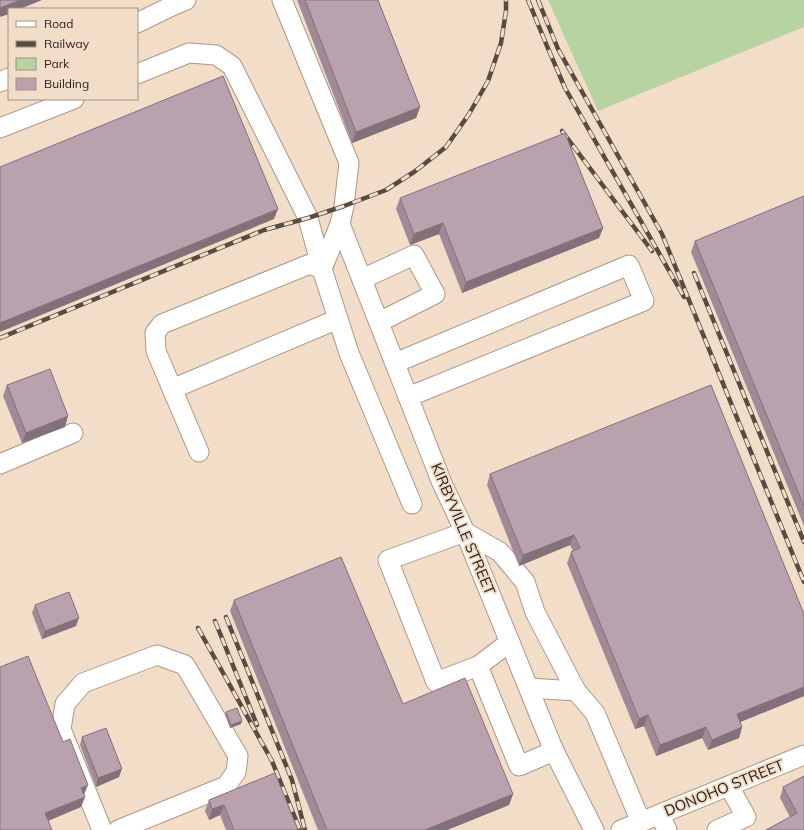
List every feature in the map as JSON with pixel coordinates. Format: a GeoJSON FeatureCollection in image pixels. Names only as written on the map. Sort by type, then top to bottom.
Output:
{"type":"FeatureCollection","features":[{"type":"Feature","properties":{"kind":"street"},"geometry":{"type":"LineString","coordinates":[[138,23],[186,0]]}},
{"type":"Feature","properties":{"kind":"street"},"geometry":{"type":"LineString","coordinates":[[282,0],[349,163],[344,206],[340,224],[322,269]]}},
{"type":"Feature","properties":{"kind":"street"},"geometry":{"type":"LineString","coordinates":[[138,74],[189,53],[216,55],[232,66],[308,218],[322,269],[349,353],[412,504]]}},
{"type":"Feature","properties":{"kind":"street"},"geometry":{"type":"LineString","coordinates":[[0,128],[71,100]]}},
{"type":"Feature","properties":{"kind":"street","name":"KIRBYVILLE STREET"},"geometry":{"type":"LineString","coordinates":[[340,224],[442,483],[465,532],[554,751],[594,830]]}},
{"type":"Feature","properties":{"kind":"street"},"geometry":{"type":"LineString","coordinates":[[362,279],[414,255],[435,294],[379,322]]}},
{"type":"Feature","properties":{"kind":"street"},"geometry":{"type":"LineString","coordinates":[[199,452],[156,351],[155,333],[162,324],[310,264],[322,269]]}},
{"type":"Feature","properties":{"kind":"street"},"geometry":{"type":"LineString","coordinates":[[395,363],[629,265],[644,301],[408,397]]}},
{"type":"Feature","properties":{"kind":"street"},"geometry":{"type":"LineString","coordinates":[[172,389],[338,318]]}},
{"type":"Feature","properties":{"kind":"street"},"geometry":{"type":"LineString","coordinates":[[0,464],[73,433]]}},
{"type":"Feature","properties":{"kind":"street"},"geometry":{"type":"LineString","coordinates":[[510,642],[478,666],[436,682],[388,560],[465,532],[500,552],[525,582],[535,612],[576,691],[595,713],[641,822]]}},
{"type":"Feature","properties":{"kind":"street"},"geometry":{"type":"LineString","coordinates":[[102,830],[61,729],[65,704],[83,683],[157,654],[185,665],[238,756],[236,772],[226,786],[123,829]]}},
{"type":"Feature","properties":{"kind":"street"},"geometry":{"type":"LineString","coordinates":[[478,666],[519,766],[554,751]]}},
{"type":"Feature","properties":{"kind":"street"},"geometry":{"type":"LineString","coordinates":[[529,688],[576,691]]}},
{"type":"Feature","properties":{"kind":"street","name":"DONOHO STREET"},"geometry":{"type":"LineString","coordinates":[[621,830],[641,822],[664,822],[729,786],[804,756]]}},
{"type":"Feature","properties":{"kind":"street"},"geometry":{"type":"LineString","coordinates":[[717,830],[746,817],[729,786]]}},
{"type":"Feature","properties":{"kind":"green space"},"geometry":{"type":"Polygon","coordinates":[[[548,0],[804,0],[804,27],[598,111],[548,0]]]}},
{"type":"Feature","properties":{"kind":"building"},"geometry":{"type":"Polygon","coordinates":[[[0,0],[20,0],[0,8],[0,0]]]}},
{"type":"Feature","properties":{"kind":"building"},"geometry":{"type":"Polygon","coordinates":[[[305,0],[378,0],[420,107],[356,132],[305,0]]]}},
{"type":"Feature","properties":{"kind":"building"},"geometry":{"type":"Polygon","coordinates":[[[223,76],[278,209],[0,323],[0,167],[223,76]]]}},
{"type":"Feature","properties":{"kind":"building"},"geometry":{"type":"Polygon","coordinates":[[[565,133],[603,228],[466,282],[443,223],[414,234],[400,198],[565,133]]]}},
{"type":"Feature","properties":{"kind":"building"},"geometry":{"type":"Polygon","coordinates":[[[804,196],[804,506],[695,241],[804,196]]]}},
{"type":"Feature","properties":{"kind":"building"},"geometry":{"type":"Polygon","coordinates":[[[50,369],[68,416],[26,433],[7,385],[50,369]]]}},
{"type":"Feature","properties":{"kind":"building"},"geometry":{"type":"Polygon","coordinates":[[[711,385],[804,614],[804,687],[737,714],[742,727],[712,740],[706,727],[660,745],[648,715],[639,719],[571,552],[580,548],[574,535],[523,555],[490,474],[711,385]]]}},
{"type":"Feature","properties":{"kind":"building"},"geometry":{"type":"Polygon","coordinates":[[[341,557],[403,704],[465,678],[513,794],[425,830],[327,830],[234,600],[341,557]]]}},
{"type":"Feature","properties":{"kind":"building"},"geometry":{"type":"Polygon","coordinates":[[[69,592],[79,618],[45,631],[35,605],[69,592]]]}},
{"type":"Feature","properties":{"kind":"building"},"geometry":{"type":"Polygon","coordinates":[[[28,656],[63,742],[70,739],[88,785],[81,788],[85,797],[45,813],[52,830],[0,830],[0,667],[28,656]]]}},
{"type":"Feature","properties":{"kind":"building"},"geometry":{"type":"Polygon","coordinates":[[[237,708],[242,721],[231,725],[226,712],[237,708]]]}},
{"type":"Feature","properties":{"kind":"building"},"geometry":{"type":"Polygon","coordinates":[[[106,728],[122,769],[98,778],[82,737],[106,728]]]}},
{"type":"Feature","properties":{"kind":"building"},"geometry":{"type":"Polygon","coordinates":[[[275,773],[298,830],[234,830],[224,805],[212,809],[209,800],[275,773]]]}},
{"type":"Feature","properties":{"kind":"building"},"geometry":{"type":"Polygon","coordinates":[[[804,776],[804,830],[766,830],[797,813],[783,787],[804,776]]]}},
{"type":"Feature","properties":{"kind":"railway"},"geometry":{"type":"LineString","coordinates":[[0,338],[264,230],[308,218],[386,190],[414,172],[446,147],[469,114],[488,81],[501,43],[506,11],[506,0]]}},
{"type":"Feature","properties":{"kind":"railway"},"geometry":{"type":"LineString","coordinates":[[528,0],[565,88],[684,297]]}},
{"type":"Feature","properties":{"kind":"railway"},"geometry":{"type":"LineString","coordinates":[[538,0],[558,49],[662,234],[804,582]]}},
{"type":"Feature","properties":{"kind":"railway"},"geometry":{"type":"LineString","coordinates":[[562,131],[652,251]]}},
{"type":"Feature","properties":{"kind":"railway"},"geometry":{"type":"LineString","coordinates":[[694,273],[804,542]]}},
{"type":"Feature","properties":{"kind":"railway"},"geometry":{"type":"LineString","coordinates":[[226,617],[292,780],[305,830]]}},
{"type":"Feature","properties":{"kind":"railway"},"geometry":{"type":"LineString","coordinates":[[215,621],[257,725]]}},
{"type":"Feature","properties":{"kind":"railway"},"geometry":{"type":"LineString","coordinates":[[198,628],[272,761],[300,830]]}}]}
